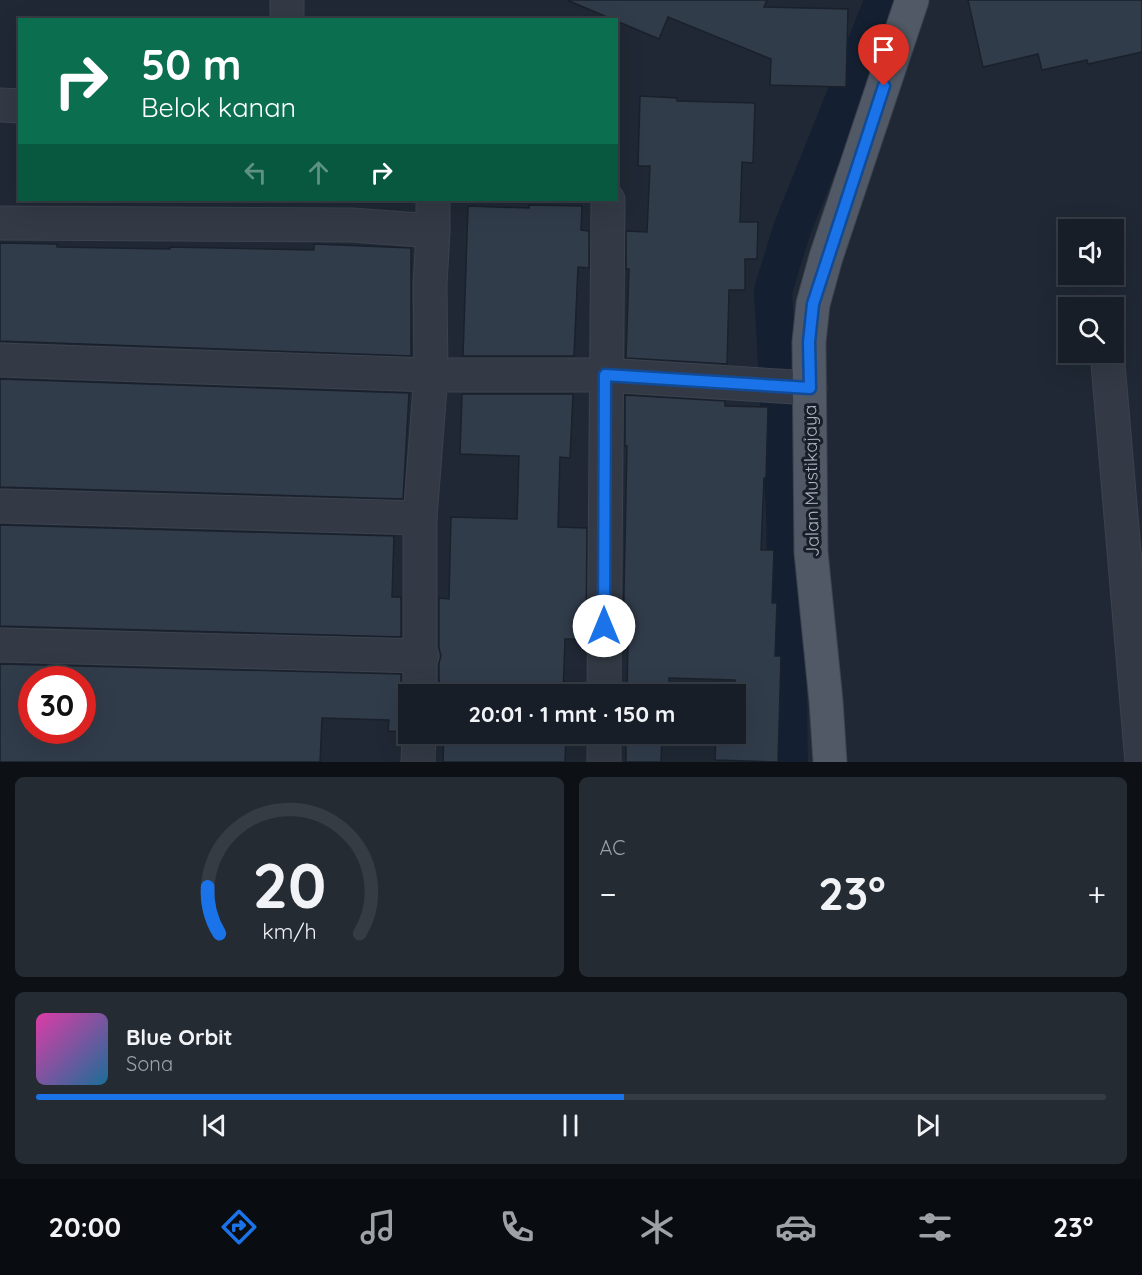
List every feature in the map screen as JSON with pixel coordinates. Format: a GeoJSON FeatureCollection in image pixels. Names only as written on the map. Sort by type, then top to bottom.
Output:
{"type":"FeatureCollection","features":[{"type":"Feature","properties":{"kind":"main road","name":"Jalan Mustikajaya"},"geometry":{"type":"LineString","coordinates":[[830,762],[811,552],[809,342],[813,304],[826,257],[912,0]]}},
{"type":"Feature","properties":{"kind":"street"},"geometry":{"type":"LineString","coordinates":[[287,0],[287,18]]}},
{"type":"Feature","properties":{"kind":"street"},"geometry":{"type":"LineString","coordinates":[[0,105],[18,106]]}},
{"type":"Feature","properties":{"kind":"street"},"geometry":{"type":"LineString","coordinates":[[421,684],[420,518],[431,375],[430,285],[433,201]]}},
{"type":"Feature","properties":{"kind":"street"},"geometry":{"type":"LineString","coordinates":[[604,684],[608,201]]}},
{"type":"Feature","properties":{"kind":"street"},"geometry":{"type":"LineString","coordinates":[[0,223],[352,225],[433,231]]}},
{"type":"Feature","properties":{"kind":"street"},"geometry":{"type":"LineString","coordinates":[[0,360],[431,375],[605,375],[810,388]]}},
{"type":"Feature","properties":{"kind":"street"},"geometry":{"type":"LineString","coordinates":[[1108,363],[1142,762]]}},
{"type":"Feature","properties":{"kind":"street"},"geometry":{"type":"LineString","coordinates":[[0,506],[420,518]]}},
{"type":"Feature","properties":{"kind":"street"},"geometry":{"type":"LineString","coordinates":[[0,645],[422,656]]}},
{"type":"Feature","properties":{"kind":"street"},"geometry":{"type":"LineString","coordinates":[[418,762],[419,744]]}},
{"type":"Feature","properties":{"kind":"street"},"geometry":{"type":"LineString","coordinates":[[604,744],[604,762]]}},
{"type":"Feature","properties":{"kind":"building"},"geometry":{"type":"Polygon","coordinates":[[[567,0],[767,0],[764,7],[848,9],[846,87],[770,85],[771,59],[668,17],[659,39],[618,22],[618,18],[609,18],[567,0]]]}},
{"type":"Feature","properties":{"kind":"building"},"geometry":{"type":"Polygon","coordinates":[[[968,0],[1142,0],[1142,52],[1088,64],[1087,60],[1042,70],[1038,54],[983,67],[968,0]]]}},
{"type":"Feature","properties":{"kind":"building"},"geometry":{"type":"Polygon","coordinates":[[[640,96],[677,98],[677,101],[755,103],[753,163],[742,162],[740,222],[758,222],[757,259],[745,259],[745,290],[729,290],[727,364],[626,358],[629,269],[626,269],[626,231],[647,232],[650,166],[638,166],[640,96]]]}},
{"type":"Feature","properties":{"kind":"building"},"geometry":{"type":"Polygon","coordinates":[[[529,205],[582,206],[581,230],[589,231],[589,268],[578,267],[574,356],[463,356],[468,206],[529,208],[529,205]]]}},
{"type":"Feature","properties":{"kind":"building"},"geometry":{"type":"Polygon","coordinates":[[[0,243],[57,244],[57,247],[170,249],[170,247],[314,250],[314,244],[411,248],[411,356],[0,341],[0,243]]]}},
{"type":"Feature","properties":{"kind":"building"},"geometry":{"type":"Polygon","coordinates":[[[0,379],[409,393],[403,499],[0,487],[0,379]]]}},
{"type":"Feature","properties":{"kind":"building"},"geometry":{"type":"Polygon","coordinates":[[[462,394],[573,394],[570,458],[560,457],[558,527],[587,528],[586,639],[565,639],[563,684],[439,684],[441,656],[439,598],[449,599],[451,517],[517,519],[519,456],[460,454],[462,394]]]}},
{"type":"Feature","properties":{"kind":"building"},"geometry":{"type":"Polygon","coordinates":[[[625,395],[725,401],[725,406],[768,407],[761,550],[774,550],[772,603],[777,603],[775,656],[781,656],[778,762],[715,760],[716,744],[746,744],[746,684],[735,684],[735,680],[669,678],[669,684],[627,684],[628,640],[623,640],[627,446],[625,446],[625,395]]]}},
{"type":"Feature","properties":{"kind":"building"},"geometry":{"type":"Polygon","coordinates":[[[0,525],[394,536],[392,597],[401,597],[401,637],[0,626],[0,525]]]}},
{"type":"Feature","properties":{"kind":"building"},"geometry":{"type":"Polygon","coordinates":[[[0,664],[80,666],[18,666],[18,744],[96,744],[96,666],[401,674],[401,684],[398,684],[398,732],[388,731],[389,720],[322,718],[320,762],[0,762],[0,664]]]}},
{"type":"Feature","properties":{"kind":"building"},"geometry":{"type":"Polygon","coordinates":[[[444,744],[566,744],[565,762],[443,762],[444,744]]]}},
{"type":"Feature","properties":{"kind":"building"},"geometry":{"type":"Polygon","coordinates":[[[626,744],[662,744],[661,762],[626,762],[626,744]]]}},
{"type":"Feature","properties":{"kind":"waterway"},"geometry":{"type":"LineString","coordinates":[[789,762],[785,511],[773,291],[792,229],[884,0]]}},
{"type":"Feature","properties":{"kind":"route"},"geometry":{"type":"LineString","coordinates":[[604,626],[605,375],[810,388],[809,342],[813,304],[826,257],[884,86]]}}]}
